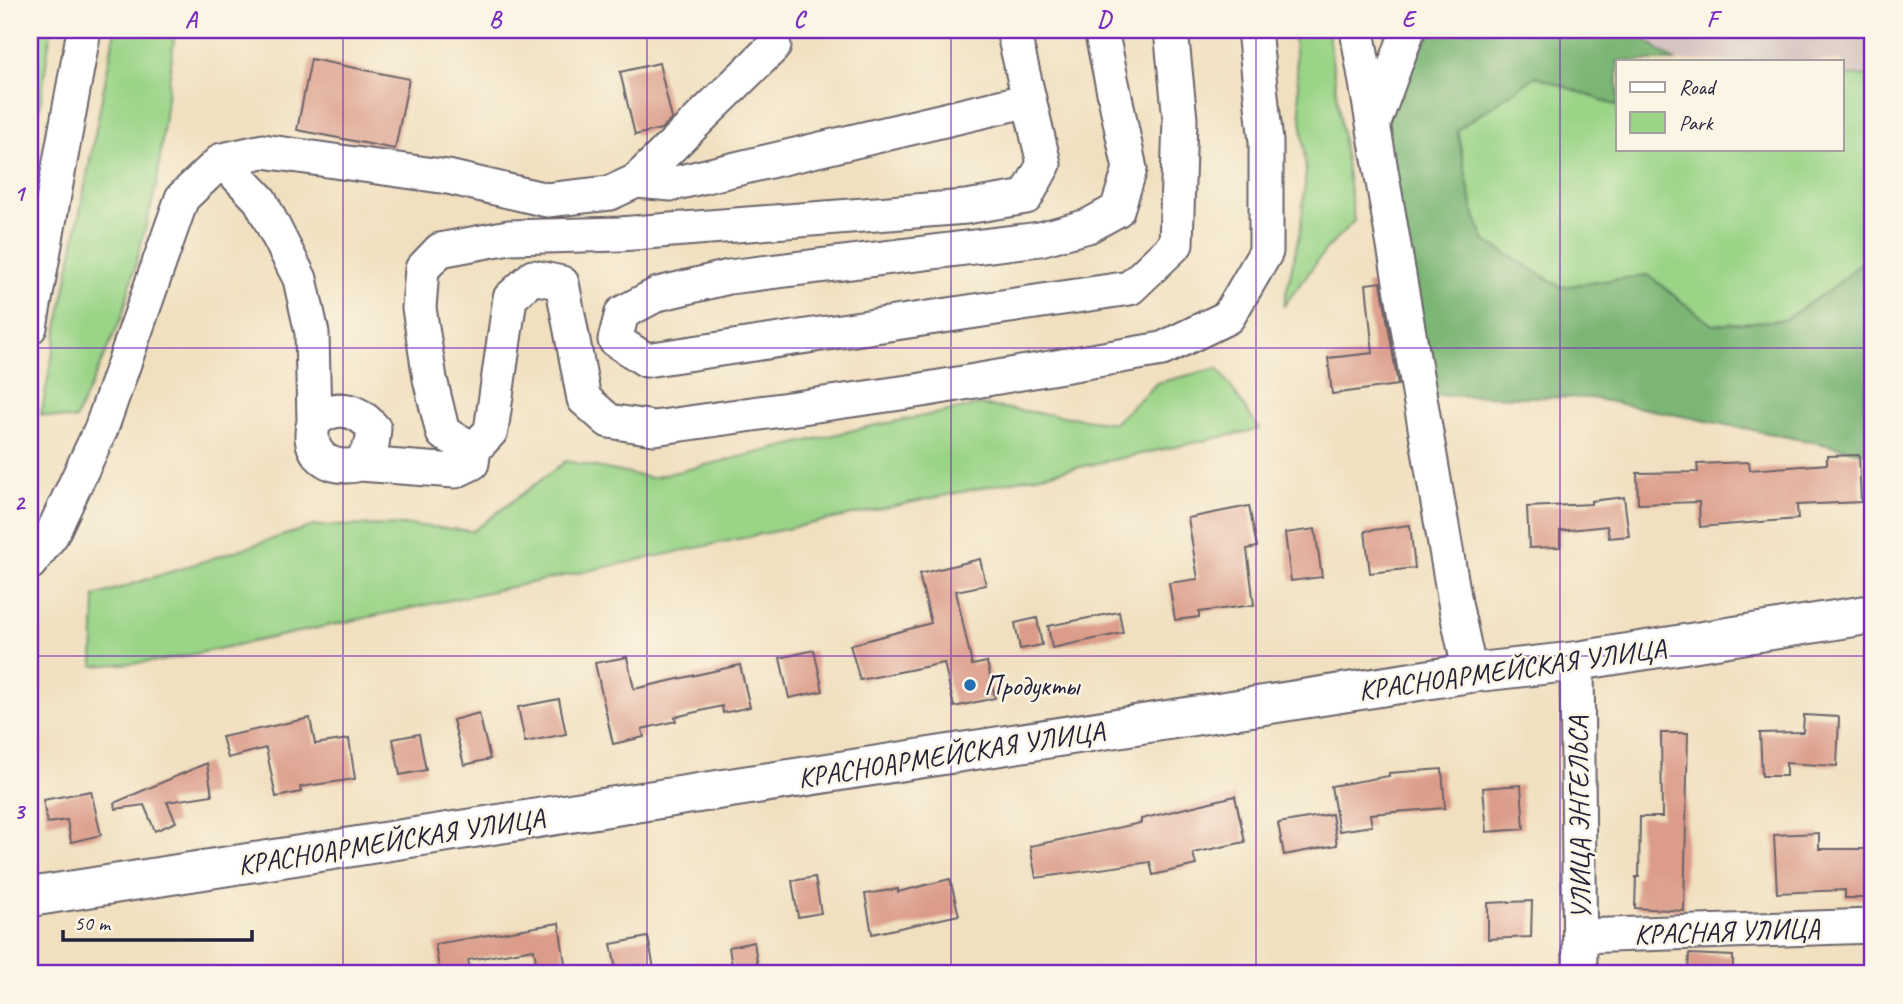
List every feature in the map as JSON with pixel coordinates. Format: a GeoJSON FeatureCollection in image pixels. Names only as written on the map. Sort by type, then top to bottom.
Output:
{"type":"FeatureCollection","features":[{"type":"Feature","properties":{"kind":"main road","name":"КРАСНОАРМЕЙСКАЯ УЛИЦА"},"geometry":{"type":"LineString","coordinates":[[30,897],[1470,673],[1577,662],[1873,614]]}},
{"type":"Feature","properties":{"kind":"street"},"geometry":{"type":"LineString","coordinates":[[30,327],[84,30]]}},
{"type":"Feature","properties":{"kind":"street"},"geometry":{"type":"LineString","coordinates":[[474,449],[443,433],[430,379],[419,308],[422,269],[440,250],[509,237],[620,234],[966,207],[1026,197],[1044,164],[1013,30]]}},
{"type":"Feature","properties":{"kind":"street"},"geometry":{"type":"LineString","coordinates":[[1101,30],[1130,169],[1117,210],[1088,226],[1040,239],[729,277],[658,294],[622,313],[615,340],[646,360],[1130,288],[1177,244],[1180,119],[1171,30]]}},
{"type":"Feature","properties":{"kind":"street"},"geometry":{"type":"LineString","coordinates":[[222,160],[260,200],[300,279],[312,333],[313,422],[310,434],[316,453],[326,462],[346,468],[360,464],[455,471],[472,463],[474,449],[491,431],[510,298],[533,277],[562,283],[584,399],[609,421],[654,428],[922,390],[1162,349],[1228,317],[1266,252],[1266,142],[1254,30]]}},
{"type":"Feature","properties":{"kind":"street"},"geometry":{"type":"LineString","coordinates":[[1357,30],[1455,608],[1470,673]]}},
{"type":"Feature","properties":{"kind":"street"},"geometry":{"type":"LineString","coordinates":[[1373,125],[1408,30]]}},
{"type":"Feature","properties":{"kind":"street"},"geometry":{"type":"LineString","coordinates":[[620,234],[623,187],[774,46]]}},
{"type":"Feature","properties":{"kind":"street"},"geometry":{"type":"LineString","coordinates":[[30,562],[52,534],[101,429],[182,198],[222,160],[263,151],[448,177],[547,200],[623,187],[672,184],[1029,100]]}},
{"type":"Feature","properties":{"kind":"street"},"geometry":{"type":"LineString","coordinates":[[313,422],[323,413],[347,409],[366,419],[374,429],[372,445],[360,464]]}},
{"type":"Feature","properties":{"kind":"street","name":"УЛИЦА ЭНГЕЛЬСА"},"geometry":{"type":"LineString","coordinates":[[1577,662],[1580,974]]}},
{"type":"Feature","properties":{"kind":"street","name":"КРАСНАЯ УЛИЦА"},"geometry":{"type":"LineString","coordinates":[[1580,936],[1873,926]]}},
{"type":"Feature","properties":{"kind":"shaded area"},"geometry":{"type":"Polygon","coordinates":[[[1631,30],[1873,30],[1873,75],[1843,76],[1843,60],[1674,60],[1631,30]]]}},
{"type":"Feature","properties":{"kind":"green space"},"geometry":{"type":"Polygon","coordinates":[[[30,30],[51,30],[30,175],[30,30]]]}},
{"type":"Feature","properties":{"kind":"green space"},"geometry":{"type":"Polygon","coordinates":[[[115,30],[175,30],[157,183],[122,317],[75,420],[41,415],[115,30]]]}},
{"type":"Feature","properties":{"kind":"green space"},"geometry":{"type":"Polygon","coordinates":[[[1293,30],[1328,30],[1354,221],[1325,251],[1283,307],[1301,226],[1306,172],[1293,30]]]}},
{"type":"Feature","properties":{"kind":"green space"},"geometry":{"type":"Polygon","coordinates":[[[1631,30],[1674,60],[1616,60],[1616,105],[1536,76],[1457,130],[1473,210],[1484,240],[1561,287],[1648,275],[1712,325],[1784,320],[1834,287],[1873,252],[1873,454],[1591,398],[1419,395],[1373,125],[1432,32],[1631,30]]]}},
{"type":"Feature","properties":{"kind":"green space"},"geometry":{"type":"Polygon","coordinates":[[[1873,75],[1873,252],[1834,287],[1784,320],[1712,325],[1648,275],[1561,287],[1484,240],[1473,210],[1457,130],[1536,76],[1616,105],[1616,150],[1843,150],[1843,76],[1873,75]]]}},
{"type":"Feature","properties":{"kind":"green space"},"geometry":{"type":"Polygon","coordinates":[[[1218,368],[1259,429],[161,661],[93,666],[95,596],[313,526],[410,525],[473,531],[566,461],[651,478],[867,427],[980,405],[1114,423],[1157,383],[1218,368]]]}},
{"type":"Feature","properties":{"kind":"building"},"geometry":{"type":"Polygon","coordinates":[[[311,59],[409,79],[395,149],[297,130],[311,59]]]}},
{"type":"Feature","properties":{"kind":"building"},"geometry":{"type":"Polygon","coordinates":[[[659,63],[672,119],[661,129],[635,135],[620,72],[659,63]]]}},
{"type":"Feature","properties":{"kind":"building"},"geometry":{"type":"Polygon","coordinates":[[[1381,282],[1398,385],[1332,394],[1328,358],[1373,353],[1366,284],[1381,282]]]}},
{"type":"Feature","properties":{"kind":"building"},"geometry":{"type":"Polygon","coordinates":[[[1859,455],[1861,502],[1797,505],[1798,519],[1700,527],[1699,502],[1638,504],[1637,473],[1698,472],[1697,464],[1749,462],[1750,470],[1827,464],[1827,456],[1859,455]]]}},
{"type":"Feature","properties":{"kind":"building"},"geometry":{"type":"Polygon","coordinates":[[[1624,497],[1629,536],[1609,538],[1607,526],[1560,531],[1560,547],[1529,548],[1527,507],[1591,504],[1591,501],[1624,497]]]}},
{"type":"Feature","properties":{"kind":"building"},"geometry":{"type":"Polygon","coordinates":[[[1249,506],[1257,547],[1247,549],[1254,605],[1199,612],[1199,617],[1175,620],[1169,583],[1198,579],[1188,518],[1249,506]]]}},
{"type":"Feature","properties":{"kind":"building"},"geometry":{"type":"Polygon","coordinates":[[[1410,525],[1415,568],[1370,573],[1365,531],[1410,525]]]}},
{"type":"Feature","properties":{"kind":"building"},"geometry":{"type":"Polygon","coordinates":[[[1315,529],[1322,577],[1291,581],[1285,533],[1315,529]]]}},
{"type":"Feature","properties":{"kind":"building"},"geometry":{"type":"Polygon","coordinates":[[[980,559],[986,585],[956,591],[972,665],[987,662],[995,698],[954,707],[944,663],[860,680],[850,645],[931,623],[919,574],[980,559]]]}},
{"type":"Feature","properties":{"kind":"building"},"geometry":{"type":"Polygon","coordinates":[[[1119,612],[1123,633],[1052,648],[1048,626],[1119,612]]]}},
{"type":"Feature","properties":{"kind":"building"},"geometry":{"type":"Polygon","coordinates":[[[1037,618],[1042,645],[1020,649],[1015,623],[1037,618]]]}},
{"type":"Feature","properties":{"kind":"building"},"geometry":{"type":"Polygon","coordinates":[[[814,650],[823,691],[789,698],[780,658],[814,650]]]}},
{"type":"Feature","properties":{"kind":"building"},"geometry":{"type":"Polygon","coordinates":[[[627,657],[634,689],[740,665],[750,707],[723,713],[722,706],[675,717],[676,721],[642,729],[644,737],[613,744],[595,663],[627,657]]]}},
{"type":"Feature","properties":{"kind":"building"},"geometry":{"type":"Polygon","coordinates":[[[559,699],[566,734],[525,742],[518,707],[559,699]]]}},
{"type":"Feature","properties":{"kind":"building"},"geometry":{"type":"Polygon","coordinates":[[[479,713],[490,759],[464,765],[453,720],[479,713]]]}},
{"type":"Feature","properties":{"kind":"building"},"geometry":{"type":"Polygon","coordinates":[[[1804,715],[1839,717],[1837,766],[1786,763],[1786,776],[1762,776],[1760,733],[1803,732],[1804,715]]]}},
{"type":"Feature","properties":{"kind":"building"},"geometry":{"type":"Polygon","coordinates":[[[310,718],[315,744],[349,739],[355,779],[300,787],[301,792],[276,797],[266,748],[228,758],[222,737],[310,718]]]}},
{"type":"Feature","properties":{"kind":"building"},"geometry":{"type":"Polygon","coordinates":[[[1661,733],[1688,733],[1684,911],[1635,908],[1636,877],[1639,877],[1640,817],[1662,817],[1661,733]]]}},
{"type":"Feature","properties":{"kind":"building"},"geometry":{"type":"Polygon","coordinates":[[[419,734],[426,770],[400,775],[393,739],[419,734]]]}},
{"type":"Feature","properties":{"kind":"building"},"geometry":{"type":"Polygon","coordinates":[[[207,763],[212,795],[167,802],[176,822],[155,831],[144,805],[116,809],[114,803],[207,763]]]}},
{"type":"Feature","properties":{"kind":"building"},"geometry":{"type":"Polygon","coordinates":[[[1442,769],[1445,808],[1370,814],[1372,826],[1339,831],[1331,786],[1389,776],[1389,773],[1442,769]]]}},
{"type":"Feature","properties":{"kind":"building"},"geometry":{"type":"Polygon","coordinates":[[[1521,785],[1524,829],[1487,832],[1483,788],[1521,785]]]}},
{"type":"Feature","properties":{"kind":"building"},"geometry":{"type":"Polygon","coordinates":[[[91,791],[101,835],[71,842],[67,820],[47,823],[43,800],[91,791]]]}},
{"type":"Feature","properties":{"kind":"building"},"geometry":{"type":"Polygon","coordinates":[[[1235,796],[1245,842],[1193,853],[1196,865],[1153,875],[1150,862],[1036,878],[1030,846],[1141,823],[1141,819],[1235,796]]]}},
{"type":"Feature","properties":{"kind":"building"},"geometry":{"type":"Polygon","coordinates":[[[1332,814],[1337,845],[1284,855],[1278,823],[1332,814]]]}},
{"type":"Feature","properties":{"kind":"building"},"geometry":{"type":"Polygon","coordinates":[[[1819,833],[1819,849],[1872,849],[1873,898],[1845,898],[1845,890],[1777,893],[1774,835],[1819,833]]]}},
{"type":"Feature","properties":{"kind":"building"},"geometry":{"type":"Polygon","coordinates":[[[815,877],[821,913],[798,917],[792,881],[815,877]]]}},
{"type":"Feature","properties":{"kind":"building"},"geometry":{"type":"Polygon","coordinates":[[[950,879],[959,915],[872,934],[865,894],[898,889],[898,892],[950,879]]]}},
{"type":"Feature","properties":{"kind":"building"},"geometry":{"type":"Polygon","coordinates":[[[1532,901],[1531,937],[1488,939],[1488,903],[1532,901]]]}},
{"type":"Feature","properties":{"kind":"building"},"geometry":{"type":"Polygon","coordinates":[[[559,923],[565,964],[537,968],[534,949],[468,960],[471,974],[440,974],[435,944],[559,923]]]}},
{"type":"Feature","properties":{"kind":"building"},"geometry":{"type":"Polygon","coordinates":[[[648,937],[655,974],[617,974],[611,944],[648,937]]]}},
{"type":"Feature","properties":{"kind":"building"},"geometry":{"type":"Polygon","coordinates":[[[754,942],[759,974],[733,974],[729,947],[754,942]]]}},
{"type":"Feature","properties":{"kind":"building"},"geometry":{"type":"Polygon","coordinates":[[[1689,954],[1733,956],[1733,974],[1688,974],[1689,954]]]}},
{"type":"Feature","properties":{"kind":"place","name":"Продукты"},"geometry":{"type":"Point","coordinates":[970,685]}}]}
